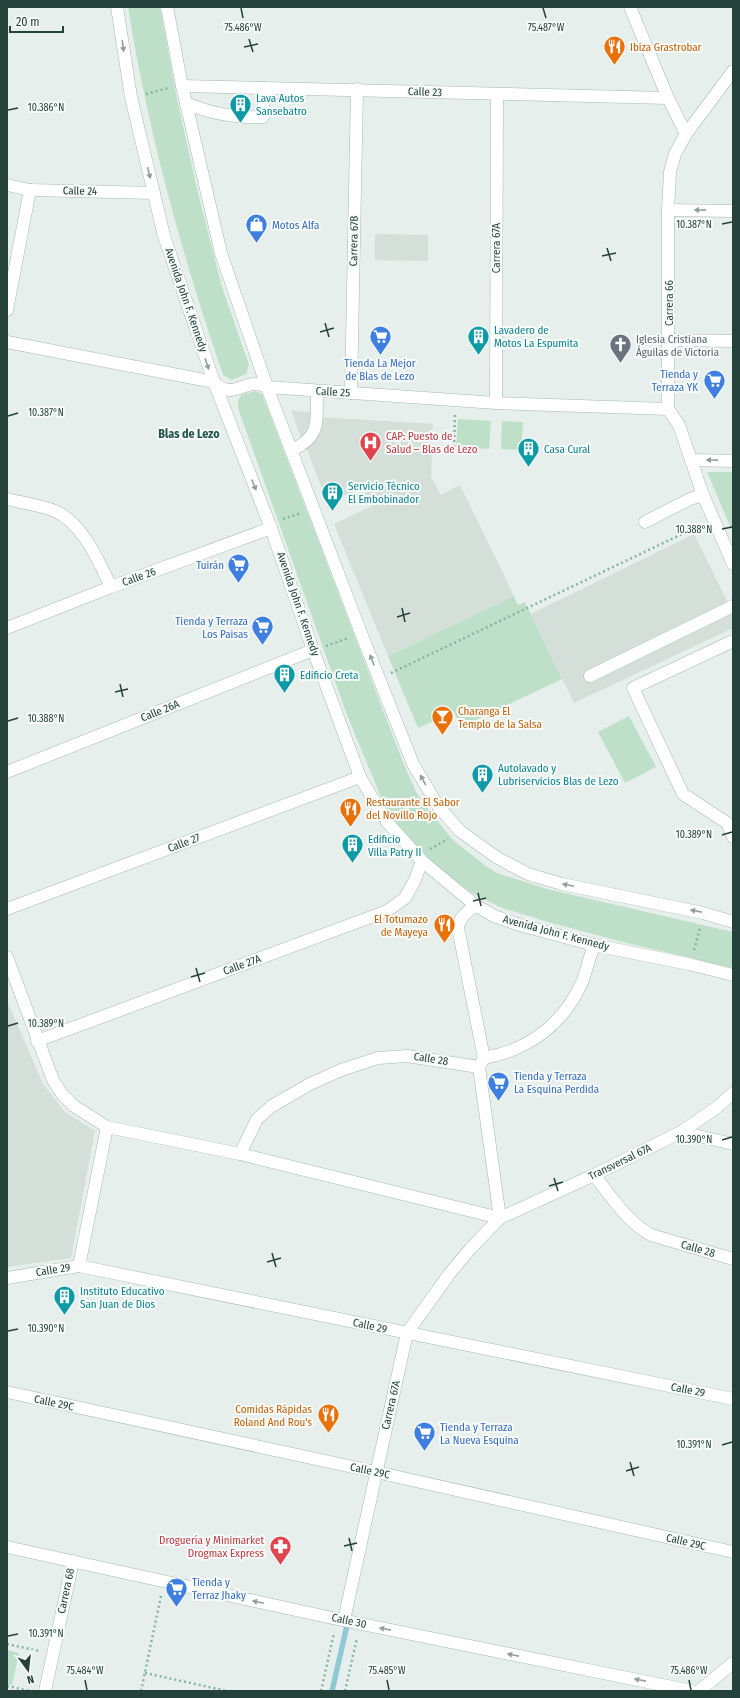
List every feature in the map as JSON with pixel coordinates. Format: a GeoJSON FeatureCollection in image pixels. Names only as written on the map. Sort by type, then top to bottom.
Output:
{"type":"FeatureCollection","features":[{"type":"Feature","properties":{"kind":"street","name":"Avenida John F. Kennedy"},"geometry":{"type":"LineString","coordinates":[[117,7],[131,97],[164,236],[214,382],[318,649],[360,777],[387,822],[422,861],[475,905],[494,916],[520,925],[594,944],[733,975]]}},
{"type":"Feature","properties":{"kind":"street"},"geometry":{"type":"LineString","coordinates":[[167,7],[182,86],[221,253],[267,387],[413,764],[438,806],[460,831],[496,857],[528,874],[562,884],[704,913],[733,922]]}},
{"type":"Feature","properties":{"kind":"street"},"geometry":{"type":"LineString","coordinates":[[630,7],[668,98],[686,134]]}},
{"type":"Feature","properties":{"kind":"street","name":"Carrera 66"},"geometry":{"type":"LineString","coordinates":[[668,409],[668,210],[670,172],[675,154],[686,134],[727,88],[733,71]]}},
{"type":"Feature","properties":{"kind":"street","name":"Calle 23"},"geometry":{"type":"LineString","coordinates":[[182,86],[668,98]]}},
{"type":"Feature","properties":{"kind":"street"},"geometry":{"type":"LineString","coordinates":[[186,103],[202,110],[229,116],[263,117],[264,88]]}},
{"type":"Feature","properties":{"kind":"street","name":"Carrera 67B"},"geometry":{"type":"LineString","coordinates":[[351,393],[357,90]]}},
{"type":"Feature","properties":{"kind":"street","name":"Carrera 67A"},"geometry":{"type":"LineString","coordinates":[[496,403],[497,94]]}},
{"type":"Feature","properties":{"kind":"street","name":"Calle 24"},"geometry":{"type":"LineString","coordinates":[[7,185],[30,190],[154,193]]}},
{"type":"Feature","properties":{"kind":"street"},"geometry":{"type":"LineString","coordinates":[[7,310],[30,190]]}},
{"type":"Feature","properties":{"kind":"street"},"geometry":{"type":"LineString","coordinates":[[668,210],[733,211]]}},
{"type":"Feature","properties":{"kind":"street"},"geometry":{"type":"LineString","coordinates":[[669,340],[733,340]]}},
{"type":"Feature","properties":{"kind":"street","name":"Calle 25"},"geometry":{"type":"LineString","coordinates":[[7,342],[214,382],[224,391],[230,391],[252,384],[259,384],[267,387],[496,403],[668,409]]}},
{"type":"Feature","properties":{"kind":"street"},"geometry":{"type":"LineString","coordinates":[[292,450],[304,444],[316,429],[317,391]]}},
{"type":"Feature","properties":{"kind":"street"},"geometry":{"type":"LineString","coordinates":[[668,409],[679,425],[703,494],[733,564]]}},
{"type":"Feature","properties":{"kind":"street"},"geometry":{"type":"LineString","coordinates":[[691,460],[733,461]]}},
{"type":"Feature","properties":{"kind":"street"},"geometry":{"type":"LineString","coordinates":[[645,522],[703,494]]}},
{"type":"Feature","properties":{"kind":"street"},"geometry":{"type":"LineString","coordinates":[[7,499],[56,511],[74,524],[86,539],[111,587]]}},
{"type":"Feature","properties":{"kind":"street","name":"Calle 26"},"geometry":{"type":"LineString","coordinates":[[7,628],[111,587],[271,528]]}},
{"type":"Feature","properties":{"kind":"street"},"geometry":{"type":"LineString","coordinates":[[590,676],[733,606]]}},
{"type":"Feature","properties":{"kind":"street"},"geometry":{"type":"LineString","coordinates":[[733,641],[633,688],[683,794],[727,823],[733,837]]}},
{"type":"Feature","properties":{"kind":"street","name":"Calle 26A"},"geometry":{"type":"LineString","coordinates":[[7,772],[318,649]]}},
{"type":"Feature","properties":{"kind":"street","name":"Calle 27"},"geometry":{"type":"LineString","coordinates":[[7,909],[360,777]]}},
{"type":"Feature","properties":{"kind":"street","name":"Calle 27A"},"geometry":{"type":"LineString","coordinates":[[37,1041],[387,911],[405,898],[415,880],[422,861]]}},
{"type":"Feature","properties":{"kind":"street"},"geometry":{"type":"LineString","coordinates":[[7,957],[37,1041],[53,1080],[62,1094],[74,1106],[107,1127],[240,1154],[500,1218],[481,1063],[458,928],[459,921],[462,916],[475,905]]}},
{"type":"Feature","properties":{"kind":"street","name":"Calle 28"},"geometry":{"type":"LineString","coordinates":[[240,1154],[257,1119],[272,1106],[310,1084],[341,1070],[378,1058],[407,1056],[481,1063],[520,1047],[546,1032],[566,1010],[582,981],[594,944]]}},
{"type":"Feature","properties":{"kind":"street","name":"Transversal 67A"},"geometry":{"type":"LineString","coordinates":[[500,1218],[594,1175],[681,1132],[716,1108],[733,1093]]}},
{"type":"Feature","properties":{"kind":"street"},"geometry":{"type":"LineString","coordinates":[[79,1266],[107,1127]]}},
{"type":"Feature","properties":{"kind":"street"},"geometry":{"type":"LineString","coordinates":[[681,1132],[733,1144]]}},
{"type":"Feature","properties":{"kind":"street","name":"Calle 28"},"geometry":{"type":"LineString","coordinates":[[594,1175],[641,1230],[651,1236],[733,1259]]}},
{"type":"Feature","properties":{"kind":"street","name":"Carrera 67A"},"geometry":{"type":"LineString","coordinates":[[340,1620],[376,1472],[407,1333],[466,1253],[500,1218]]}},
{"type":"Feature","properties":{"kind":"street","name":"Calle 29"},"geometry":{"type":"LineString","coordinates":[[7,1278],[79,1266],[733,1399]]}},
{"type":"Feature","properties":{"kind":"street","name":"Calle 29C"},"geometry":{"type":"LineString","coordinates":[[7,1392],[376,1472],[733,1552]]}},
{"type":"Feature","properties":{"kind":"street","name":"Calle 30"},"geometry":{"type":"LineString","coordinates":[[7,1547],[340,1620],[692,1691]]}},
{"type":"Feature","properties":{"kind":"street","name":"Carrera 68"},"geometry":{"type":"LineString","coordinates":[[45,1691],[73,1561]]}},
{"type":"Feature","properties":{"kind":"street"},"geometry":{"type":"LineString","coordinates":[[700,1691],[733,1662]]}},
{"type":"Feature","properties":{"kind":"path"},"geometry":{"type":"LineString","coordinates":[[150,93],[168,88]]}},
{"type":"Feature","properties":{"kind":"path"},"geometry":{"type":"LineString","coordinates":[[454,447],[456,400]]}},
{"type":"Feature","properties":{"kind":"path"},"geometry":{"type":"LineString","coordinates":[[281,520],[307,511]]}},
{"type":"Feature","properties":{"kind":"path"},"geometry":{"type":"LineString","coordinates":[[380,679],[714,519]]}},
{"type":"Feature","properties":{"kind":"path"},"geometry":{"type":"LineString","coordinates":[[318,649],[348,638]]}},
{"type":"Feature","properties":{"kind":"path"},"geometry":{"type":"LineString","coordinates":[[428,850],[445,840]]}},
{"type":"Feature","properties":{"kind":"path"},"geometry":{"type":"LineString","coordinates":[[693,952],[699,932]]}},
{"type":"Feature","properties":{"kind":"path"},"geometry":{"type":"LineString","coordinates":[[141,1691],[164,1582]]}},
{"type":"Feature","properties":{"kind":"path"},"geometry":{"type":"LineString","coordinates":[[321,1691],[340,1620]]}},
{"type":"Feature","properties":{"kind":"path"},"geometry":{"type":"LineString","coordinates":[[344,1691],[360,1624]]}},
{"type":"Feature","properties":{"kind":"path"},"geometry":{"type":"LineString","coordinates":[[7,1644],[53,1654]]}},
{"type":"Feature","properties":{"kind":"path"},"geometry":{"type":"LineString","coordinates":[[145,1673],[227,1691]]}},
{"type":"Feature","properties":{"kind":"path"},"geometry":{"type":"LineString","coordinates":[[7,1686],[32,1691]]}},
{"type":"Feature","properties":{"kind":"shaded area"},"geometry":{"type":"Polygon","coordinates":[[[375,234],[428,235],[428,261],[375,260],[375,234]]]}},
{"type":"Feature","properties":{"kind":"shaded area"},"geometry":{"type":"Polygon","coordinates":[[[291,411],[314,412],[319,417],[433,424],[431,477],[441,495],[460,485],[514,596],[388,656],[334,524],[372,506],[363,488],[327,502],[306,447],[308,436],[301,437],[291,411]]]}},
{"type":"Feature","properties":{"kind":"shaded area"},"geometry":{"type":"Polygon","coordinates":[[[694,534],[733,613],[733,628],[574,703],[531,614],[694,534]]]}},
{"type":"Feature","properties":{"kind":"shaded area"},"geometry":{"type":"Polygon","coordinates":[[[7,1001],[43,1084],[65,1112],[95,1131],[71,1258],[7,1267],[7,1001]]]}},
{"type":"Feature","properties":{"kind":"green space"},"geometry":{"type":"Polygon","coordinates":[[[128,7],[160,7],[177,99],[198,193],[222,287],[249,365],[246,374],[232,380],[223,375],[180,239],[156,147],[136,54],[128,7]]]}},
{"type":"Feature","properties":{"kind":"green space"},"geometry":{"type":"Polygon","coordinates":[[[255,391],[262,394],[404,765],[416,792],[439,823],[454,841],[497,873],[547,889],[733,932],[733,968],[627,943],[548,922],[500,907],[472,893],[443,872],[415,845],[393,819],[381,797],[347,715],[238,408],[238,401],[241,395],[255,391]]]}},
{"type":"Feature","properties":{"kind":"green space"},"geometry":{"type":"Polygon","coordinates":[[[458,419],[491,421],[489,449],[456,447],[458,419]]]}},
{"type":"Feature","properties":{"kind":"green space"},"geometry":{"type":"Polygon","coordinates":[[[502,421],[523,422],[521,450],[501,449],[502,421]]]}},
{"type":"Feature","properties":{"kind":"green space"},"geometry":{"type":"Polygon","coordinates":[[[707,472],[733,472],[733,533],[707,472]]]}},
{"type":"Feature","properties":{"kind":"green space"},"geometry":{"type":"Polygon","coordinates":[[[514,596],[518,605],[525,602],[562,679],[461,727],[454,712],[418,728],[388,656],[514,596]]]}},
{"type":"Feature","properties":{"kind":"green space"},"geometry":{"type":"Polygon","coordinates":[[[629,716],[656,767],[625,783],[598,732],[629,716]]]}},
{"type":"Feature","properties":{"kind":"green space"},"geometry":{"type":"Polygon","coordinates":[[[7,1650],[19,1653],[12,1685],[7,1684],[7,1650]]]}},
{"type":"Feature","properties":{"kind":"waterway"},"geometry":{"type":"LineString","coordinates":[[332,1691],[348,1621]]}},
{"type":"Feature","properties":{"kind":"place","name":"Ibiza Grastrobar"},"geometry":{"type":"Point","coordinates":[614,66]}},
{"type":"Feature","properties":{"kind":"place","name":"Lava Autos Sansebatro"},"geometry":{"type":"Point","coordinates":[240,124]}},
{"type":"Feature","properties":{"kind":"place","name":"Motos Alfa"},"geometry":{"type":"Point","coordinates":[256,244]}},
{"type":"Feature","properties":{"kind":"place","name":"Tienda La Mejor de Blas de Lezo"},"geometry":{"type":"Point","coordinates":[380,356]}},
{"type":"Feature","properties":{"kind":"place","name":"Lavadero de Motos La Espumita"},"geometry":{"type":"Point","coordinates":[479,356]}},
{"type":"Feature","properties":{"kind":"place","name":"Iglesia Cristiana Águilas de Victoria"},"geometry":{"type":"Point","coordinates":[620,364]}},
{"type":"Feature","properties":{"kind":"place","name":"Tienda y Terraza YK"},"geometry":{"type":"Point","coordinates":[714,400]}},
{"type":"Feature","properties":{"kind":"place","name":"CAP: Puesto de Salud ‒ Blas de Lezo"},"geometry":{"type":"Point","coordinates":[371,462]}},
{"type":"Feature","properties":{"kind":"place","name":"Casa Cural"},"geometry":{"type":"Point","coordinates":[529,468]}},
{"type":"Feature","properties":{"kind":"place","name":"Servicio Técnico El Embobinador"},"geometry":{"type":"Point","coordinates":[332,512]}},
{"type":"Feature","properties":{"kind":"place","name":"Tuirán"},"geometry":{"type":"Point","coordinates":[239,584]}},
{"type":"Feature","properties":{"kind":"place","name":"Tienda y Terraza Los Paisas"},"geometry":{"type":"Point","coordinates":[263,646]}},
{"type":"Feature","properties":{"kind":"place","name":"Edificio Creta"},"geometry":{"type":"Point","coordinates":[284,694]}},
{"type":"Feature","properties":{"kind":"place","name":"Charanga El Templo de la Salsa"},"geometry":{"type":"Point","coordinates":[442,736]}},
{"type":"Feature","properties":{"kind":"place","name":"Autolavado y Lubriservicios Blas de Lezo"},"geometry":{"type":"Point","coordinates":[483,794]}},
{"type":"Feature","properties":{"kind":"place","name":"Restaurante El Sabor del Novillo Rojo"},"geometry":{"type":"Point","coordinates":[351,828]}},
{"type":"Feature","properties":{"kind":"place","name":"Edificio Villa Patry II"},"geometry":{"type":"Point","coordinates":[353,864]}},
{"type":"Feature","properties":{"kind":"place","name":"El Totumazo de Mayeya"},"geometry":{"type":"Point","coordinates":[444,944]}},
{"type":"Feature","properties":{"kind":"place","name":"Tienda y Terraza La Esquina Perdida"},"geometry":{"type":"Point","coordinates":[499,1102]}},
{"type":"Feature","properties":{"kind":"place","name":"Instituto Educativo San Juan de Dios"},"geometry":{"type":"Point","coordinates":[64,1316]}},
{"type":"Feature","properties":{"kind":"place","name":"Comidas Rápidas Roland And Rou's"},"geometry":{"type":"Point","coordinates":[328,1434]}},
{"type":"Feature","properties":{"kind":"place","name":"Tienda y Terraza La Nueva Esquina"},"geometry":{"type":"Point","coordinates":[424,1452]}},
{"type":"Feature","properties":{"kind":"place","name":"Droguería y Minimarket Drogmax Express"},"geometry":{"type":"Point","coordinates":[280,1566]}},
{"type":"Feature","properties":{"kind":"place","name":"Tienda y Terraz Jhaky"},"geometry":{"type":"Point","coordinates":[177,1608]}},
{"type":"Feature","properties":{"kind":"district","name":"Blas de Lezo"},"geometry":{"type":"Point","coordinates":[189,434]}}]}
